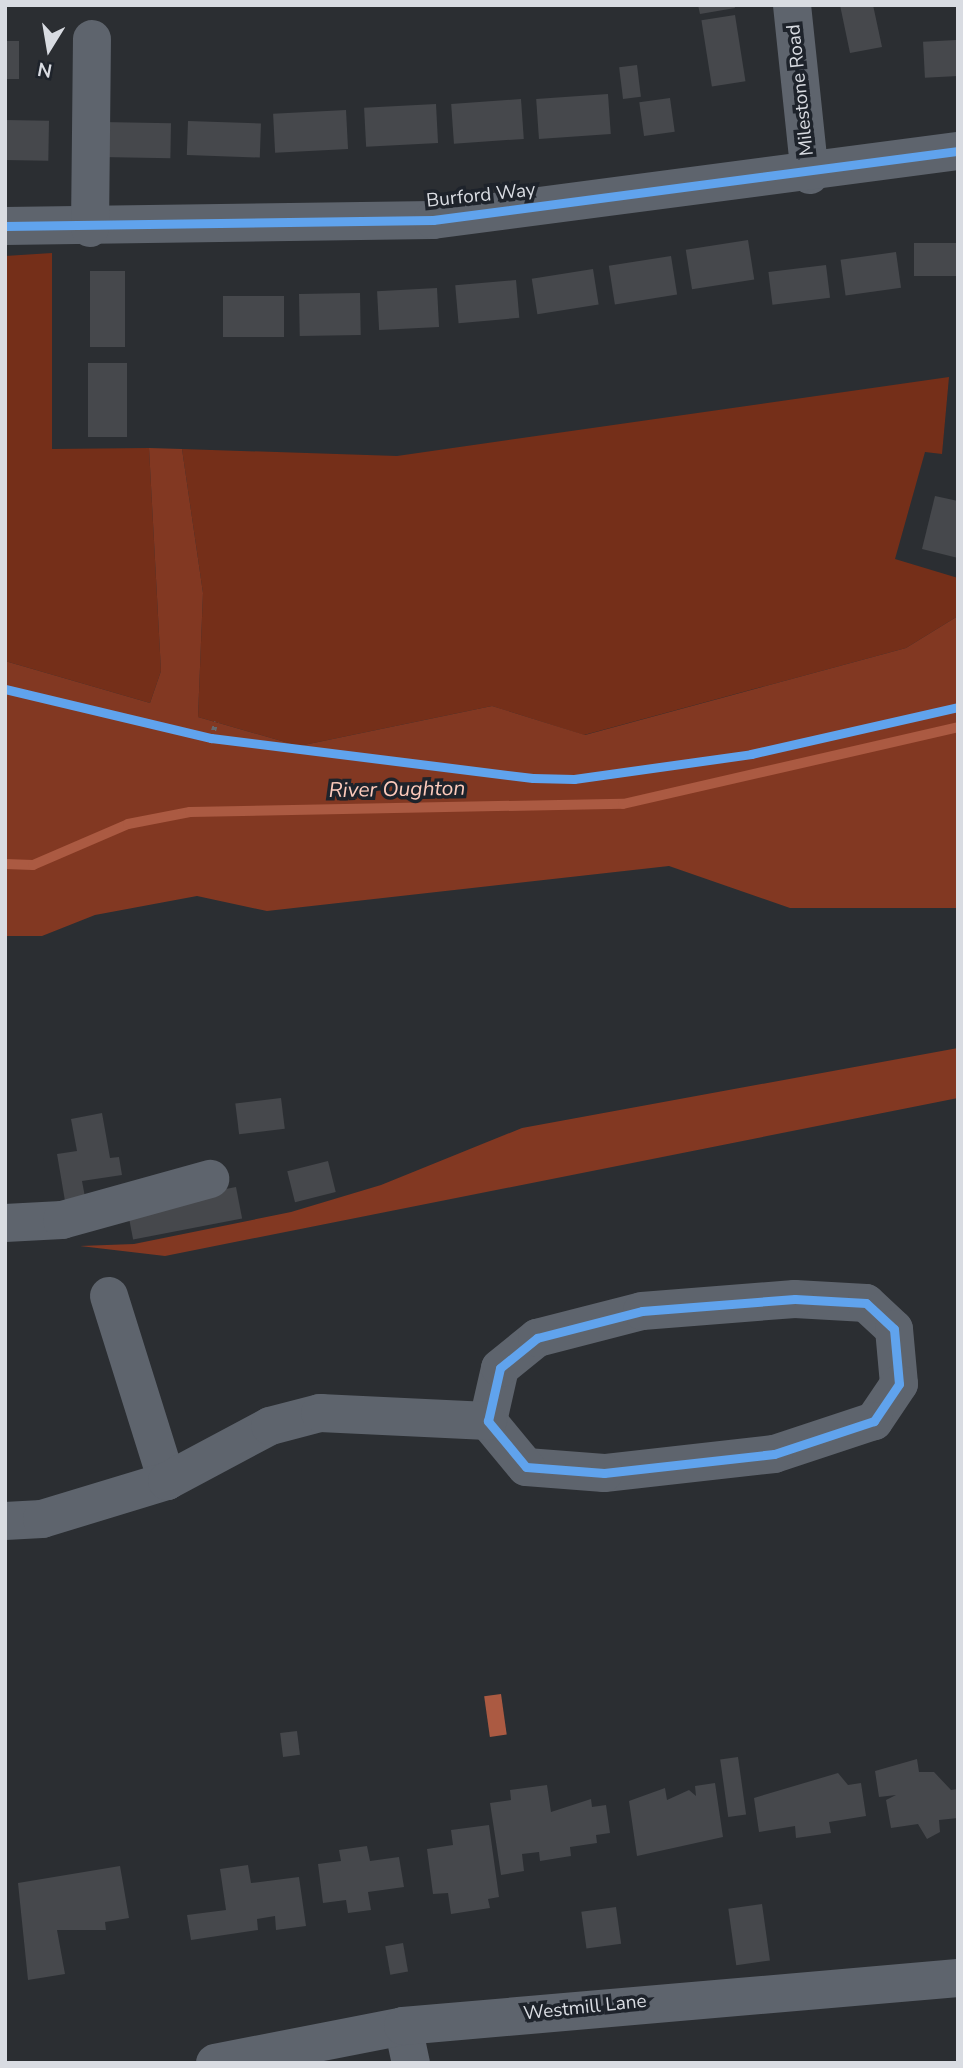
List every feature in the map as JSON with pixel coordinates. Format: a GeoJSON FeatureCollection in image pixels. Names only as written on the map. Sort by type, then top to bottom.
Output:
{"type":"FeatureCollection","features":[{"type":"Feature","properties":{"kind":"street","name":"Milestone Road"},"geometry":{"type":"LineString","coordinates":[[792,5],[810,175]]}},
{"type":"Feature","properties":{"kind":"street"},"geometry":{"type":"LineString","coordinates":[[90,228],[92,39]]}},
{"type":"Feature","properties":{"kind":"street","name":"Burford Way"},"geometry":{"type":"LineString","coordinates":[[5,226],[90,228],[433,220],[810,175],[958,151]]}},
{"type":"Feature","properties":{"kind":"street"},"geometry":{"type":"LineString","coordinates":[[5,1223],[62,1220],[210,1179]]}},
{"type":"Feature","properties":{"kind":"street"},"geometry":{"type":"LineString","coordinates":[[108,1296],[167,1481]]}},
{"type":"Feature","properties":{"kind":"street"},"geometry":{"type":"LineString","coordinates":[[5,1521],[42,1519],[167,1481],[270,1426],[320,1413],[488,1421],[526,1467],[604,1473],[774,1454],[874,1421],[899,1384],[894,1329],[866,1303],[795,1299],[642,1311],[537,1338],[500,1368],[488,1421]]}},
{"type":"Feature","properties":{"kind":"street","name":"Westmill Lane"},"geometry":{"type":"LineString","coordinates":[[215,2063],[403,2026],[958,1978]]}},
{"type":"Feature","properties":{"kind":"street"},"geometry":{"type":"LineString","coordinates":[[403,2026],[411,2063]]}},
{"type":"Feature","properties":{"kind":"path"},"geometry":{"type":"LineString","coordinates":[[211,738],[216,722]]}},
{"type":"Feature","properties":{"kind":"shaded area"},"geometry":{"type":"Polygon","coordinates":[[[52,253],[52,449],[149,448],[161,671],[150,703],[5,661],[5,256],[52,253]]]}},
{"type":"Feature","properties":{"kind":"shaded area"},"geometry":{"type":"Polygon","coordinates":[[[949,377],[942,454],[925,452],[895,559],[958,578],[958,616],[906,648],[584,735],[492,706],[299,746],[198,717],[203,593],[182,449],[397,456],[949,377]]]}},
{"type":"Feature","properties":{"kind":"shaded area"},"geometry":{"type":"Polygon","coordinates":[[[149,448],[182,449],[203,593],[198,717],[299,746],[492,706],[585,735],[906,648],[958,616],[958,908],[790,908],[669,866],[267,911],[197,896],[95,915],[42,936],[5,936],[5,661],[150,703],[161,671],[149,448]]]}},
{"type":"Feature","properties":{"kind":"shaded area"},"geometry":{"type":"Polygon","coordinates":[[[958,1048],[958,1098],[165,1256],[80,1246],[134,1244],[291,1212],[381,1185],[522,1128],[958,1048]]]}},
{"type":"Feature","properties":{"kind":"shaded area"},"geometry":{"type":"Polygon","coordinates":[[[501,1694],[507,1735],[490,1737],[484,1696],[501,1694]]]}},
{"type":"Feature","properties":{"kind":"building"},"geometry":{"type":"Polygon","coordinates":[[[698,5],[734,5],[735,8],[700,14],[698,5]]]}},
{"type":"Feature","properties":{"kind":"building"},"geometry":{"type":"Polygon","coordinates":[[[840,5],[873,5],[882,47],[850,53],[840,5]]]}},
{"type":"Feature","properties":{"kind":"building"},"geometry":{"type":"Polygon","coordinates":[[[735,15],[745,81],[712,86],[701,20],[735,15]]]}},
{"type":"Feature","properties":{"kind":"building"},"geometry":{"type":"Polygon","coordinates":[[[956,40],[958,76],[925,78],[923,42],[956,40]]]}},
{"type":"Feature","properties":{"kind":"building"},"geometry":{"type":"Polygon","coordinates":[[[5,41],[19,41],[19,79],[5,79],[5,41]]]}},
{"type":"Feature","properties":{"kind":"building"},"geometry":{"type":"Polygon","coordinates":[[[637,65],[641,97],[623,99],[619,67],[637,65]]]}},
{"type":"Feature","properties":{"kind":"building"},"geometry":{"type":"Polygon","coordinates":[[[608,94],[611,134],[539,139],[536,99],[608,94]]]}},
{"type":"Feature","properties":{"kind":"building"},"geometry":{"type":"Polygon","coordinates":[[[670,98],[675,132],[644,136],[639,102],[670,98]]]}},
{"type":"Feature","properties":{"kind":"building"},"geometry":{"type":"Polygon","coordinates":[[[521,99],[524,139],[454,144],[451,104],[521,99]]]}},
{"type":"Feature","properties":{"kind":"building"},"geometry":{"type":"Polygon","coordinates":[[[436,104],[438,143],[366,147],[364,108],[436,104]]]}},
{"type":"Feature","properties":{"kind":"building"},"geometry":{"type":"Polygon","coordinates":[[[346,110],[348,149],[275,153],[273,114],[346,110]]]}},
{"type":"Feature","properties":{"kind":"building"},"geometry":{"type":"Polygon","coordinates":[[[5,120],[49,121],[48,161],[5,160],[5,120]]]}},
{"type":"Feature","properties":{"kind":"building"},"geometry":{"type":"Polygon","coordinates":[[[188,121],[261,124],[260,158],[187,155],[188,121]]]}},
{"type":"Feature","properties":{"kind":"building"},"geometry":{"type":"Polygon","coordinates":[[[102,122],[171,123],[170,158],[101,157],[102,122]]]}},
{"type":"Feature","properties":{"kind":"building"},"geometry":{"type":"Polygon","coordinates":[[[748,240],[754,280],[692,289],[686,250],[748,240]]]}},
{"type":"Feature","properties":{"kind":"building"},"geometry":{"type":"Polygon","coordinates":[[[914,243],[958,243],[958,276],[914,276],[914,243]]]}},
{"type":"Feature","properties":{"kind":"building"},"geometry":{"type":"Polygon","coordinates":[[[896,252],[901,288],[846,295],[841,260],[896,252]]]}},
{"type":"Feature","properties":{"kind":"building"},"geometry":{"type":"Polygon","coordinates":[[[671,256],[677,295],[615,304],[609,266],[671,256]]]}},
{"type":"Feature","properties":{"kind":"building"},"geometry":{"type":"Polygon","coordinates":[[[826,265],[830,298],[772,305],[768,272],[826,265]]]}},
{"type":"Feature","properties":{"kind":"building"},"geometry":{"type":"Polygon","coordinates":[[[593,269],[599,305],[537,314],[532,279],[593,269]]]}},
{"type":"Feature","properties":{"kind":"building"},"geometry":{"type":"Polygon","coordinates":[[[90,271],[125,271],[125,347],[90,347],[90,271]]]}},
{"type":"Feature","properties":{"kind":"building"},"geometry":{"type":"Polygon","coordinates":[[[516,280],[519,318],[459,323],[455,285],[516,280]]]}},
{"type":"Feature","properties":{"kind":"building"},"geometry":{"type":"Polygon","coordinates":[[[437,288],[439,327],[379,330],[377,291],[437,288]]]}},
{"type":"Feature","properties":{"kind":"building"},"geometry":{"type":"Polygon","coordinates":[[[360,293],[361,335],[300,336],[299,294],[360,293]]]}},
{"type":"Feature","properties":{"kind":"building"},"geometry":{"type":"Polygon","coordinates":[[[223,296],[284,296],[284,337],[223,337],[223,296]]]}},
{"type":"Feature","properties":{"kind":"building"},"geometry":{"type":"Polygon","coordinates":[[[88,363],[127,363],[127,437],[88,437],[88,363]]]}},
{"type":"Feature","properties":{"kind":"building"},"geometry":{"type":"Polygon","coordinates":[[[935,496],[958,501],[958,558],[922,549],[935,496]]]}},
{"type":"Feature","properties":{"kind":"building"},"geometry":{"type":"Polygon","coordinates":[[[281,1098],[285,1129],[239,1134],[235,1104],[281,1098]]]}},
{"type":"Feature","properties":{"kind":"building"},"geometry":{"type":"Polygon","coordinates":[[[102,1113],[110,1158],[119,1157],[122,1175],[82,1181],[85,1197],[65,1201],[57,1154],[77,1151],[71,1119],[102,1113]]]}},
{"type":"Feature","properties":{"kind":"building"},"geometry":{"type":"Polygon","coordinates":[[[328,1161],[336,1192],[295,1202],[287,1171],[328,1161]]]}},
{"type":"Feature","properties":{"kind":"building"},"geometry":{"type":"Polygon","coordinates":[[[236,1187],[242,1218],[133,1240],[127,1208],[236,1187]]]}},
{"type":"Feature","properties":{"kind":"building"},"geometry":{"type":"Polygon","coordinates":[[[297,1731],[300,1755],[283,1757],[280,1733],[297,1731]]]}},
{"type":"Feature","properties":{"kind":"building"},"geometry":{"type":"Polygon","coordinates":[[[738,1757],[746,1814],[728,1817],[720,1760],[738,1757]]]}},
{"type":"Feature","properties":{"kind":"building"},"geometry":{"type":"Polygon","coordinates":[[[917,1759],[919,1772],[934,1772],[951,1790],[958,1789],[958,1818],[939,1820],[940,1832],[927,1839],[918,1824],[891,1828],[886,1800],[896,1795],[879,1797],[875,1771],[917,1759]]]}},
{"type":"Feature","properties":{"kind":"building"},"geometry":{"type":"Polygon","coordinates":[[[838,1773],[848,1785],[861,1783],[866,1816],[829,1822],[831,1833],[796,1838],[795,1826],[759,1832],[754,1798],[838,1773]]]}},
{"type":"Feature","properties":{"kind":"building"},"geometry":{"type":"Polygon","coordinates":[[[715,1783],[723,1837],[637,1856],[629,1801],[665,1788],[667,1800],[689,1790],[696,1796],[695,1786],[715,1783]]]}},
{"type":"Feature","properties":{"kind":"building"},"geometry":{"type":"Polygon","coordinates":[[[547,1785],[551,1812],[591,1799],[592,1807],[606,1805],[610,1833],[596,1835],[597,1843],[570,1847],[571,1856],[540,1861],[539,1852],[522,1854],[524,1871],[501,1875],[490,1803],[511,1800],[510,1790],[547,1785]]]}},
{"type":"Feature","properties":{"kind":"building"},"geometry":{"type":"Polygon","coordinates":[[[489,1825],[499,1897],[488,1899],[490,1908],[451,1914],[448,1893],[433,1894],[427,1849],[453,1845],[451,1830],[489,1825]]]}},
{"type":"Feature","properties":{"kind":"building"},"geometry":{"type":"Polygon","coordinates":[[[367,1846],[370,1861],[399,1857],[404,1887],[368,1892],[371,1910],[348,1913],[346,1900],[323,1903],[318,1864],[341,1861],[339,1850],[367,1846]]]}},
{"type":"Feature","properties":{"kind":"building"},"geometry":{"type":"Polygon","coordinates":[[[248,1865],[251,1883],[299,1877],[306,1926],[276,1930],[275,1916],[257,1919],[258,1930],[191,1940],[187,1915],[226,1910],[220,1869],[248,1865]]]}},
{"type":"Feature","properties":{"kind":"building"},"geometry":{"type":"Polygon","coordinates":[[[120,1866],[129,1918],[105,1922],[106,1930],[57,1930],[65,1974],[28,1980],[18,1883],[120,1866]]]}},
{"type":"Feature","properties":{"kind":"building"},"geometry":{"type":"Polygon","coordinates":[[[762,1904],[770,1960],[736,1965],[728,1909],[762,1904]]]}},
{"type":"Feature","properties":{"kind":"building"},"geometry":{"type":"Polygon","coordinates":[[[616,1907],[621,1944],[586,1949],[581,1912],[616,1907]]]}},
{"type":"Feature","properties":{"kind":"building"},"geometry":{"type":"Polygon","coordinates":[[[403,1943],[408,1972],[390,1975],[385,1946],[403,1943]]]}},
{"type":"Feature","properties":{"kind":"waterway","name":"River Oughton"},"geometry":{"type":"LineString","coordinates":[[5,864],[33,865],[128,824],[190,812],[623,804],[958,727]]}},
{"type":"Feature","properties":{"kind":"cycle path"},"geometry":{"type":"LineString","coordinates":[[5,226],[433,220],[958,151]]}},
{"type":"Feature","properties":{"kind":"cycle path"},"geometry":{"type":"LineString","coordinates":[[5,689],[211,738],[533,778],[574,779],[751,754],[958,707]]}},
{"type":"Feature","properties":{"kind":"cycle path"},"geometry":{"type":"LineString","coordinates":[[795,1299],[866,1303],[894,1329],[899,1384],[874,1421],[774,1454],[604,1473],[526,1467],[488,1421],[500,1368],[537,1338],[642,1311],[795,1299]]}}]}
